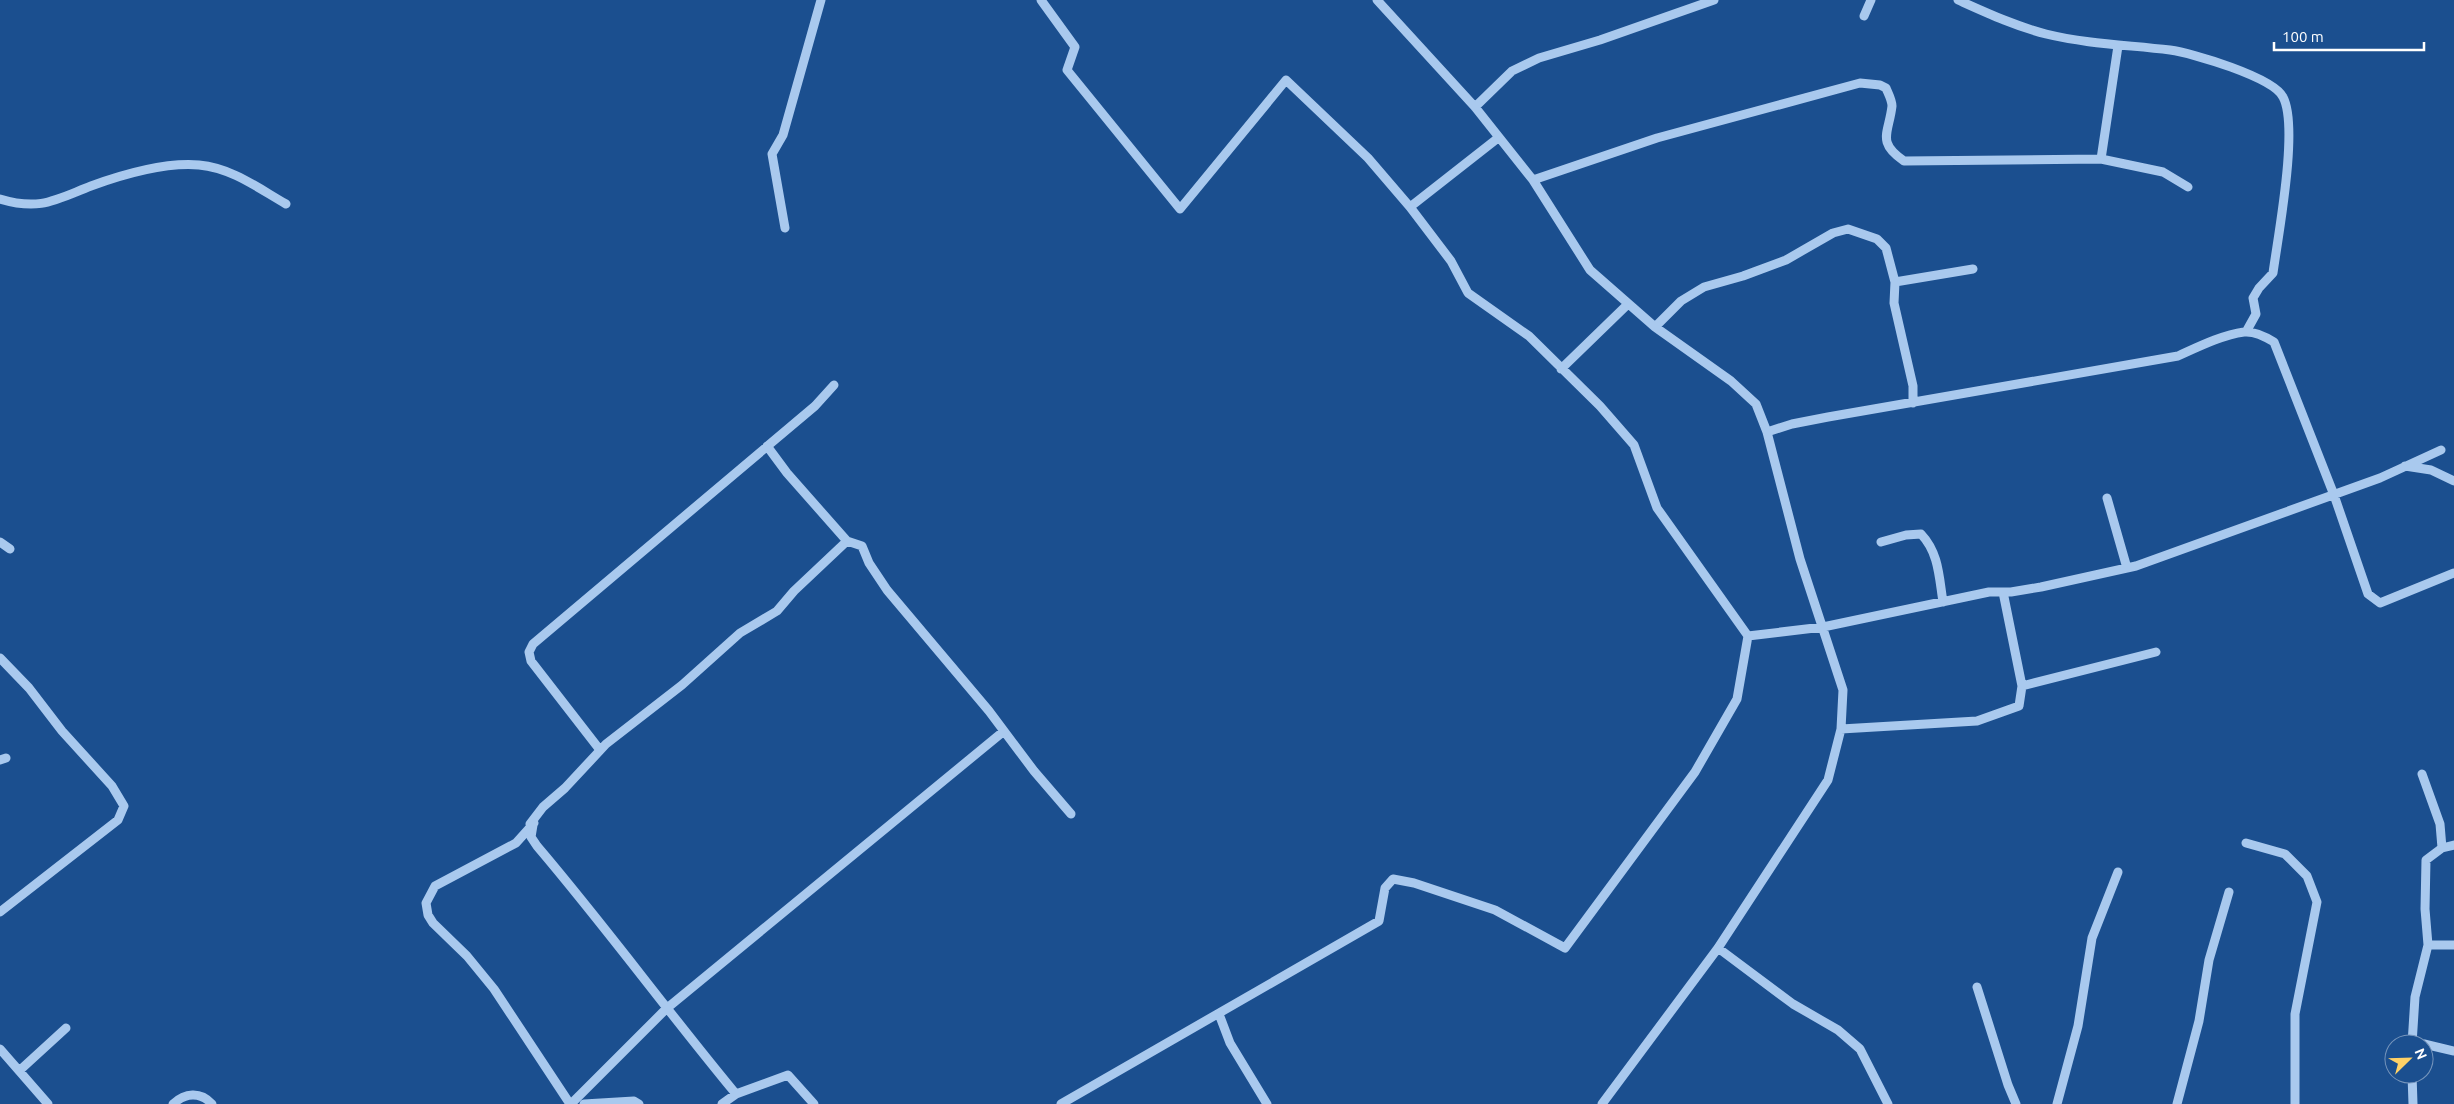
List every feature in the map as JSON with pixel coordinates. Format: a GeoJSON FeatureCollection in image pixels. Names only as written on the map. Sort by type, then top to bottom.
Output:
{"type":"FeatureCollection","features":[{"type":"Feature","properties":{"kind":"street"},"geometry":{"type":"LineString","coordinates":[[785,228],[772,154],[783,135],[821,0]]}},
{"type":"Feature","properties":{"kind":"street"},"geometry":{"type":"LineString","coordinates":[[1041,0],[1075,47],[1067,70],[1180,209],[1286,80],[1368,158],[1410,207],[1451,261],[1468,293],[1529,336],[1600,406],[1634,445],[1657,508],[1748,636],[1738,699],[1700,764],[1565,948],[1495,910],[1414,883],[1393,879],[1385,888],[1379,921],[1061,1104]]}},
{"type":"Feature","properties":{"kind":"street"},"geometry":{"type":"LineString","coordinates":[[1475,107],[1512,71],[1539,58],[1600,40],[1714,0]]}},
{"type":"Feature","properties":{"kind":"street"},"geometry":{"type":"LineString","coordinates":[[1864,16],[1871,0]]}},
{"type":"Feature","properties":{"kind":"street"},"geometry":{"type":"LineString","coordinates":[[1958,0],[2009,23],[2047,34],[2118,46],[2172,50],[2262,79],[2271,84],[2283,96],[2290,130],[2273,273],[2253,298],[2256,314],[2246,332]]}},
{"type":"Feature","properties":{"kind":"street"},"geometry":{"type":"LineString","coordinates":[[1382,2],[1475,107],[1533,180],[1590,270],[1655,327],[1731,381],[1756,404],[1767,432],[1800,559],[1843,690],[1840,729],[1828,780],[1718,948],[1602,1104]]}},
{"type":"Feature","properties":{"kind":"street"},"geometry":{"type":"LineString","coordinates":[[2101,159],[2118,46]]}},
{"type":"Feature","properties":{"kind":"street"},"geometry":{"type":"LineString","coordinates":[[1533,180],[1657,138],[1860,83],[1880,84],[1886,88],[1892,104],[1887,127],[1887,142],[1891,152],[1904,161],[2101,159],[2163,172],[2188,187]]}},
{"type":"Feature","properties":{"kind":"street"},"geometry":{"type":"LineString","coordinates":[[1410,207],[1498,138]]}},
{"type":"Feature","properties":{"kind":"street"},"geometry":{"type":"LineString","coordinates":[[0,199],[18,205],[48,203],[126,175],[163,167],[199,165],[231,172],[286,204]]}},
{"type":"Feature","properties":{"kind":"street"},"geometry":{"type":"LineString","coordinates":[[1655,327],[1681,301],[1704,286],[1743,276],[1786,260],[1834,233],[1848,229],[1877,239],[1886,248],[1895,282],[1894,303],[1908,357],[1913,386],[1913,403]]}},
{"type":"Feature","properties":{"kind":"street"},"geometry":{"type":"LineString","coordinates":[[1895,282],[1972,269]]}},
{"type":"Feature","properties":{"kind":"street"},"geometry":{"type":"LineString","coordinates":[[1561,369],[1628,304]]}},
{"type":"Feature","properties":{"kind":"street"},"geometry":{"type":"LineString","coordinates":[[1767,432],[1810,420],[2178,356],[2204,344],[2246,332],[2274,342],[2334,495],[2368,594],[2380,603],[2454,573]]}},
{"type":"Feature","properties":{"kind":"street"},"geometry":{"type":"LineString","coordinates":[[600,750],[531,661],[529,652],[532,644],[539,636],[638,556],[815,406],[834,385]]}},
{"type":"Feature","properties":{"kind":"street"},"geometry":{"type":"LineString","coordinates":[[767,446],[786,473],[822,510],[847,541],[862,546],[887,590],[1071,814]]}},
{"type":"Feature","properties":{"kind":"street"},"geometry":{"type":"LineString","coordinates":[[1748,636],[1823,627],[1989,592],[2041,587],[2127,568],[2252,526],[2334,495],[2441,450]]}},
{"type":"Feature","properties":{"kind":"street"},"geometry":{"type":"LineString","coordinates":[[2405,466],[2431,470],[2454,481]]}},
{"type":"Feature","properties":{"kind":"street"},"geometry":{"type":"LineString","coordinates":[[2107,498],[2127,568]]}},
{"type":"Feature","properties":{"kind":"street"},"geometry":{"type":"LineString","coordinates":[[1881,542],[1906,535],[1921,534],[1930,544],[1936,558],[1943,602]]}},
{"type":"Feature","properties":{"kind":"street"},"geometry":{"type":"LineString","coordinates":[[534,823],[530,824],[543,807],[565,788],[600,750],[628,725],[682,685],[740,633],[777,610],[794,591],[847,541]]}},
{"type":"Feature","properties":{"kind":"street"},"geometry":{"type":"LineString","coordinates":[[0,542],[10,549]]}},
{"type":"Feature","properties":{"kind":"street"},"geometry":{"type":"LineString","coordinates":[[1840,729],[1977,721],[2019,706],[2022,686],[2004,592]]}},
{"type":"Feature","properties":{"kind":"street"},"geometry":{"type":"LineString","coordinates":[[2022,686],[2156,652]]}},
{"type":"Feature","properties":{"kind":"street"},"geometry":{"type":"LineString","coordinates":[[0,658],[29,688],[62,731],[112,786],[124,806],[118,820],[0,912]]}},
{"type":"Feature","properties":{"kind":"street"},"geometry":{"type":"LineString","coordinates":[[534,823],[516,843],[435,886],[426,903],[428,915],[433,923],[467,956],[494,989],[571,1104],[666,1009],[1004,731]]}},
{"type":"Feature","properties":{"kind":"street"},"geometry":{"type":"LineString","coordinates":[[2422,774],[2440,824],[2442,848]]}},
{"type":"Feature","properties":{"kind":"street"},"geometry":{"type":"LineString","coordinates":[[534,823],[531,837],[537,846],[609,932],[666,1009],[736,1094]]}},
{"type":"Feature","properties":{"kind":"street"},"geometry":{"type":"LineString","coordinates":[[2246,843],[2285,854],[2306,876],[2316,902],[2295,1014],[2295,1104]]}},
{"type":"Feature","properties":{"kind":"street"},"geometry":{"type":"LineString","coordinates":[[2413,1034],[2415,997],[2428,945],[2426,860],[2442,848],[2454,845]]}},
{"type":"Feature","properties":{"kind":"street"},"geometry":{"type":"LineString","coordinates":[[2057,1104],[2078,1026],[2092,938],[2118,872]]}},
{"type":"Feature","properties":{"kind":"street"},"geometry":{"type":"LineString","coordinates":[[2177,1104],[2199,1021],[2209,960],[2229,892]]}},
{"type":"Feature","properties":{"kind":"street"},"geometry":{"type":"LineString","coordinates":[[2428,945],[2454,945]]}},
{"type":"Feature","properties":{"kind":"street"},"geometry":{"type":"LineString","coordinates":[[1718,948],[1793,1004],[1838,1030],[1860,1049],[1888,1104]]}},
{"type":"Feature","properties":{"kind":"street"},"geometry":{"type":"LineString","coordinates":[[1977,987],[2016,1104]]}},
{"type":"Feature","properties":{"kind":"street"},"geometry":{"type":"LineString","coordinates":[[1219,1014],[1230,1043],[1267,1104]]}},
{"type":"Feature","properties":{"kind":"street"},"geometry":{"type":"LineString","coordinates":[[19,1071],[66,1028]]}},
{"type":"Feature","properties":{"kind":"street"},"geometry":{"type":"LineString","coordinates":[[2434,1046],[2454,1050]]}},
{"type":"Feature","properties":{"kind":"street"},"geometry":{"type":"LineString","coordinates":[[0,1049],[48,1104]]}},
{"type":"Feature","properties":{"kind":"street"},"geometry":{"type":"LineString","coordinates":[[722,1104],[736,1094],[788,1075],[814,1104]]}},
{"type":"Feature","properties":{"kind":"street"},"geometry":{"type":"LineString","coordinates":[[2412,1084],[2413,1104]]}},
{"type":"Feature","properties":{"kind":"street"},"geometry":{"type":"LineString","coordinates":[[173,1104],[179,1099],[193,1094],[203,1097],[212,1104]]}},
{"type":"Feature","properties":{"kind":"street"},"geometry":{"type":"LineString","coordinates":[[584,1104],[634,1101],[639,1104]]}}]}
